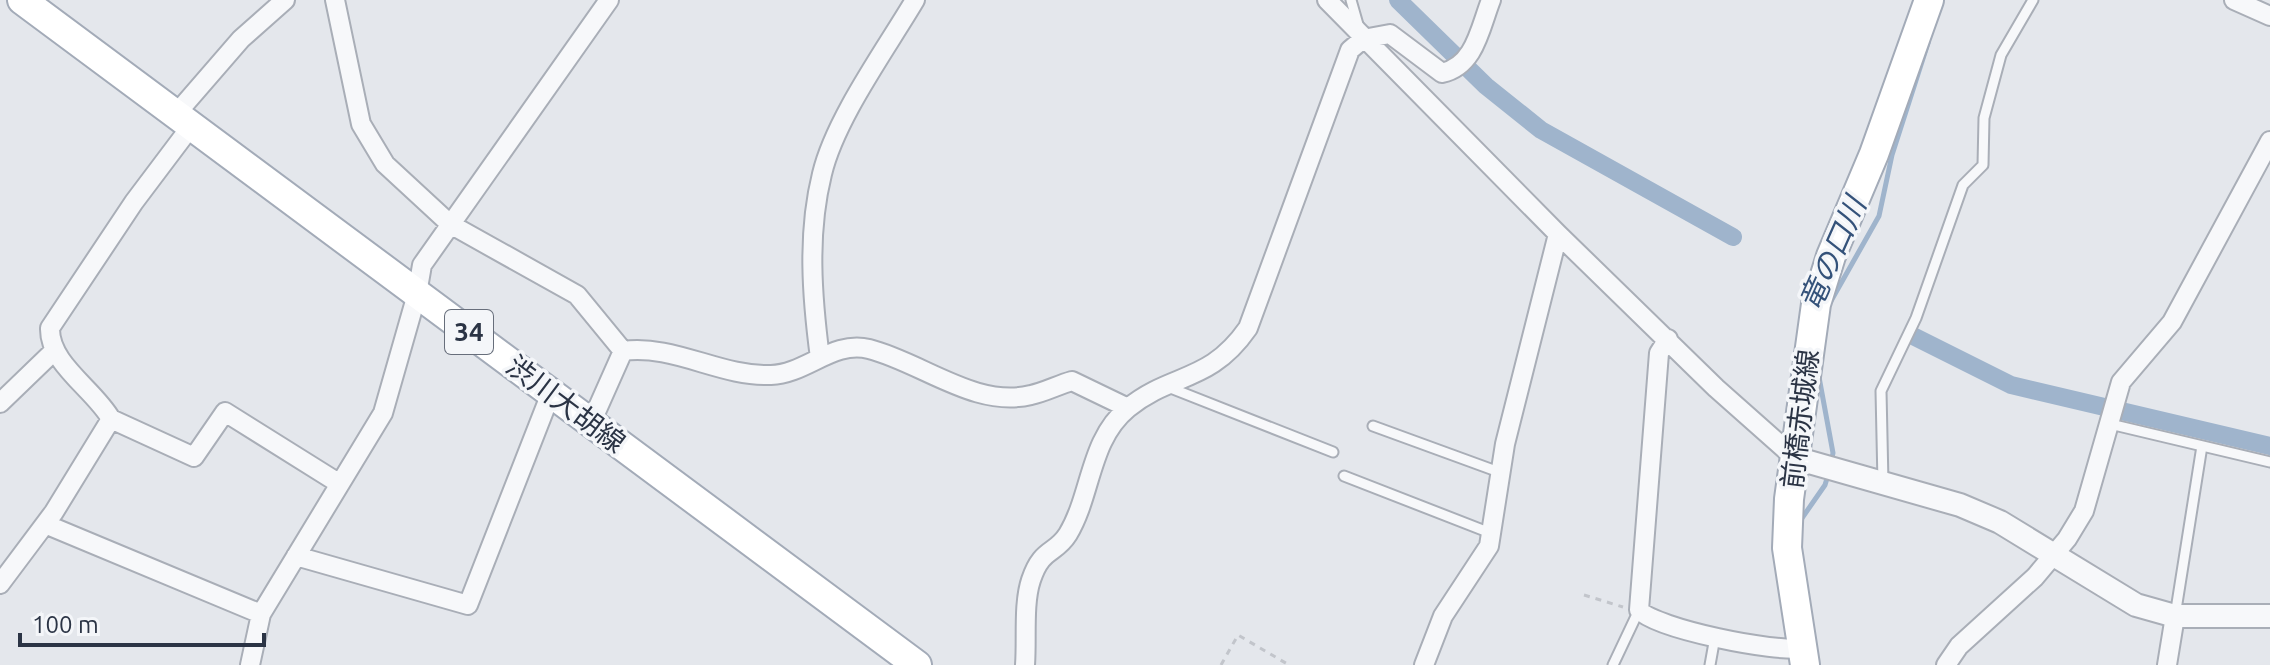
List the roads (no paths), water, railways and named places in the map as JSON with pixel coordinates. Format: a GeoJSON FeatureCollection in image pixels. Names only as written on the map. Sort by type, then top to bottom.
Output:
{"type":"FeatureCollection","features":[{"type":"Feature","properties":{"kind":"main road","name":"渋川大胡線"},"geometry":{"type":"LineString","coordinates":[[22,0],[917,665]]}},
{"type":"Feature","properties":{"kind":"main road","name":"前橋赤城線"},"geometry":{"type":"LineString","coordinates":[[1804,656],[1787,548],[1811,330],[1823,281],[1891,110],[1929,0]]}},
{"type":"Feature","properties":{"kind":"street"},"geometry":{"type":"LineString","coordinates":[[285,0],[241,39],[184,120],[59,312],[50,328],[50,343],[101,400],[111,419],[194,457],[225,412],[340,484]]}},
{"type":"Feature","properties":{"kind":"street"},"geometry":{"type":"LineString","coordinates":[[335,0],[361,124],[368,141],[385,164],[450,224],[577,295],[623,351]]}},
{"type":"Feature","properties":{"kind":"street"},"geometry":{"type":"LineString","coordinates":[[250,665],[261,614],[383,413],[417,294],[422,265],[609,0]]}},
{"type":"Feature","properties":{"kind":"street"},"geometry":{"type":"LineString","coordinates":[[820,358],[811,239],[822,172],[841,125],[915,0]]}},
{"type":"Feature","properties":{"kind":"street"},"geometry":{"type":"LineString","coordinates":[[1327,0],[1558,234],[1726,397],[1795,458],[1960,505],[2055,554],[2136,605],[2175,616],[2270,616]]}},
{"type":"Feature","properties":{"kind":"street"},"geometry":{"type":"LineString","coordinates":[[1025,665],[1030,583],[1041,556],[1063,541],[1071,530],[1096,453],[1128,408],[1204,372],[1224,358],[1248,328],[1350,50],[1363,39],[1390,34],[1442,73],[1455,70],[1470,56],[1491,0]]}},
{"type":"Feature","properties":{"kind":"street"},"geometry":{"type":"LineString","coordinates":[[2234,0],[2270,16]]}},
{"type":"Feature","properties":{"kind":"street"},"geometry":{"type":"LineString","coordinates":[[1946,665],[1959,646],[2035,577],[2084,511],[2116,396],[2130,369],[2172,322],[2270,141]]}},
{"type":"Feature","properties":{"kind":"street"},"geometry":{"type":"LineString","coordinates":[[1424,665],[1443,616],[1489,546],[1493,534],[1499,472],[1558,234]]}},
{"type":"Feature","properties":{"kind":"street"},"geometry":{"type":"LineString","coordinates":[[1668,339],[1659,353],[1639,610],[1651,619],[1715,637],[1804,656]]}},
{"type":"Feature","properties":{"kind":"street"},"geometry":{"type":"LineString","coordinates":[[623,351],[650,347],[745,376],[783,375],[845,347],[868,349],[994,396],[1029,396],[1072,381],[1128,408]]}},
{"type":"Feature","properties":{"kind":"street"},"geometry":{"type":"LineString","coordinates":[[0,403],[55,350]]}},
{"type":"Feature","properties":{"kind":"street"},"geometry":{"type":"LineString","coordinates":[[591,423],[623,351]]}},
{"type":"Feature","properties":{"kind":"street"},"geometry":{"type":"LineString","coordinates":[[296,556],[468,605],[551,393]]}},
{"type":"Feature","properties":{"kind":"street"},"geometry":{"type":"LineString","coordinates":[[0,584],[45,524],[111,419]]}},
{"type":"Feature","properties":{"kind":"street"},"geometry":{"type":"LineString","coordinates":[[45,524],[261,614]]}},
{"type":"Feature","properties":{"kind":"street"},"geometry":{"type":"LineString","coordinates":[[2167,665],[2175,616]]}},
{"type":"Feature","properties":{"kind":"lane"},"geometry":{"type":"LineString","coordinates":[[1351,0],[1363,39]]}},
{"type":"Feature","properties":{"kind":"lane"},"geometry":{"type":"LineString","coordinates":[[1883,483],[1881,391],[1916,318],[1963,185],[1983,165],[1984,118],[2001,55],[2033,0]]}},
{"type":"Feature","properties":{"kind":"lane"},"geometry":{"type":"LineString","coordinates":[[1168,387],[1333,452]]}},
{"type":"Feature","properties":{"kind":"lane"},"geometry":{"type":"LineString","coordinates":[[2110,422],[2270,462]]}},
{"type":"Feature","properties":{"kind":"lane"},"geometry":{"type":"LineString","coordinates":[[1373,426],[1499,472]]}},
{"type":"Feature","properties":{"kind":"lane"},"geometry":{"type":"LineString","coordinates":[[2175,616],[2202,446]]}},
{"type":"Feature","properties":{"kind":"lane"},"geometry":{"type":"LineString","coordinates":[[1344,476],[1493,534]]}},
{"type":"Feature","properties":{"kind":"lane"},"geometry":{"type":"LineString","coordinates":[[1613,665],[1639,610]]}},
{"type":"Feature","properties":{"kind":"lane"},"geometry":{"type":"LineString","coordinates":[[1710,665],[1715,637]]}},
{"type":"Feature","properties":{"kind":"waterway"},"geometry":{"type":"LineString","coordinates":[[1398,0],[1486,86],[1541,130],[1733,237]]}},
{"type":"Feature","properties":{"kind":"waterway","name":"竜の口川"},"geometry":{"type":"LineString","coordinates":[[1831,301],[1879,216],[1892,155],[1928,43]]}},
{"type":"Feature","properties":{"kind":"waterway"},"geometry":{"type":"LineString","coordinates":[[1913,336],[2011,385],[2270,446]]}},
{"type":"Feature","properties":{"kind":"waterway","name":"竜の口川"},"geometry":{"type":"LineString","coordinates":[[1819,377],[1833,453],[1831,462]]}},
{"type":"Feature","properties":{"kind":"waterway","name":"竜の口川"},"geometry":{"type":"LineString","coordinates":[[1800,521],[1825,485],[1828,475]]}}]}
